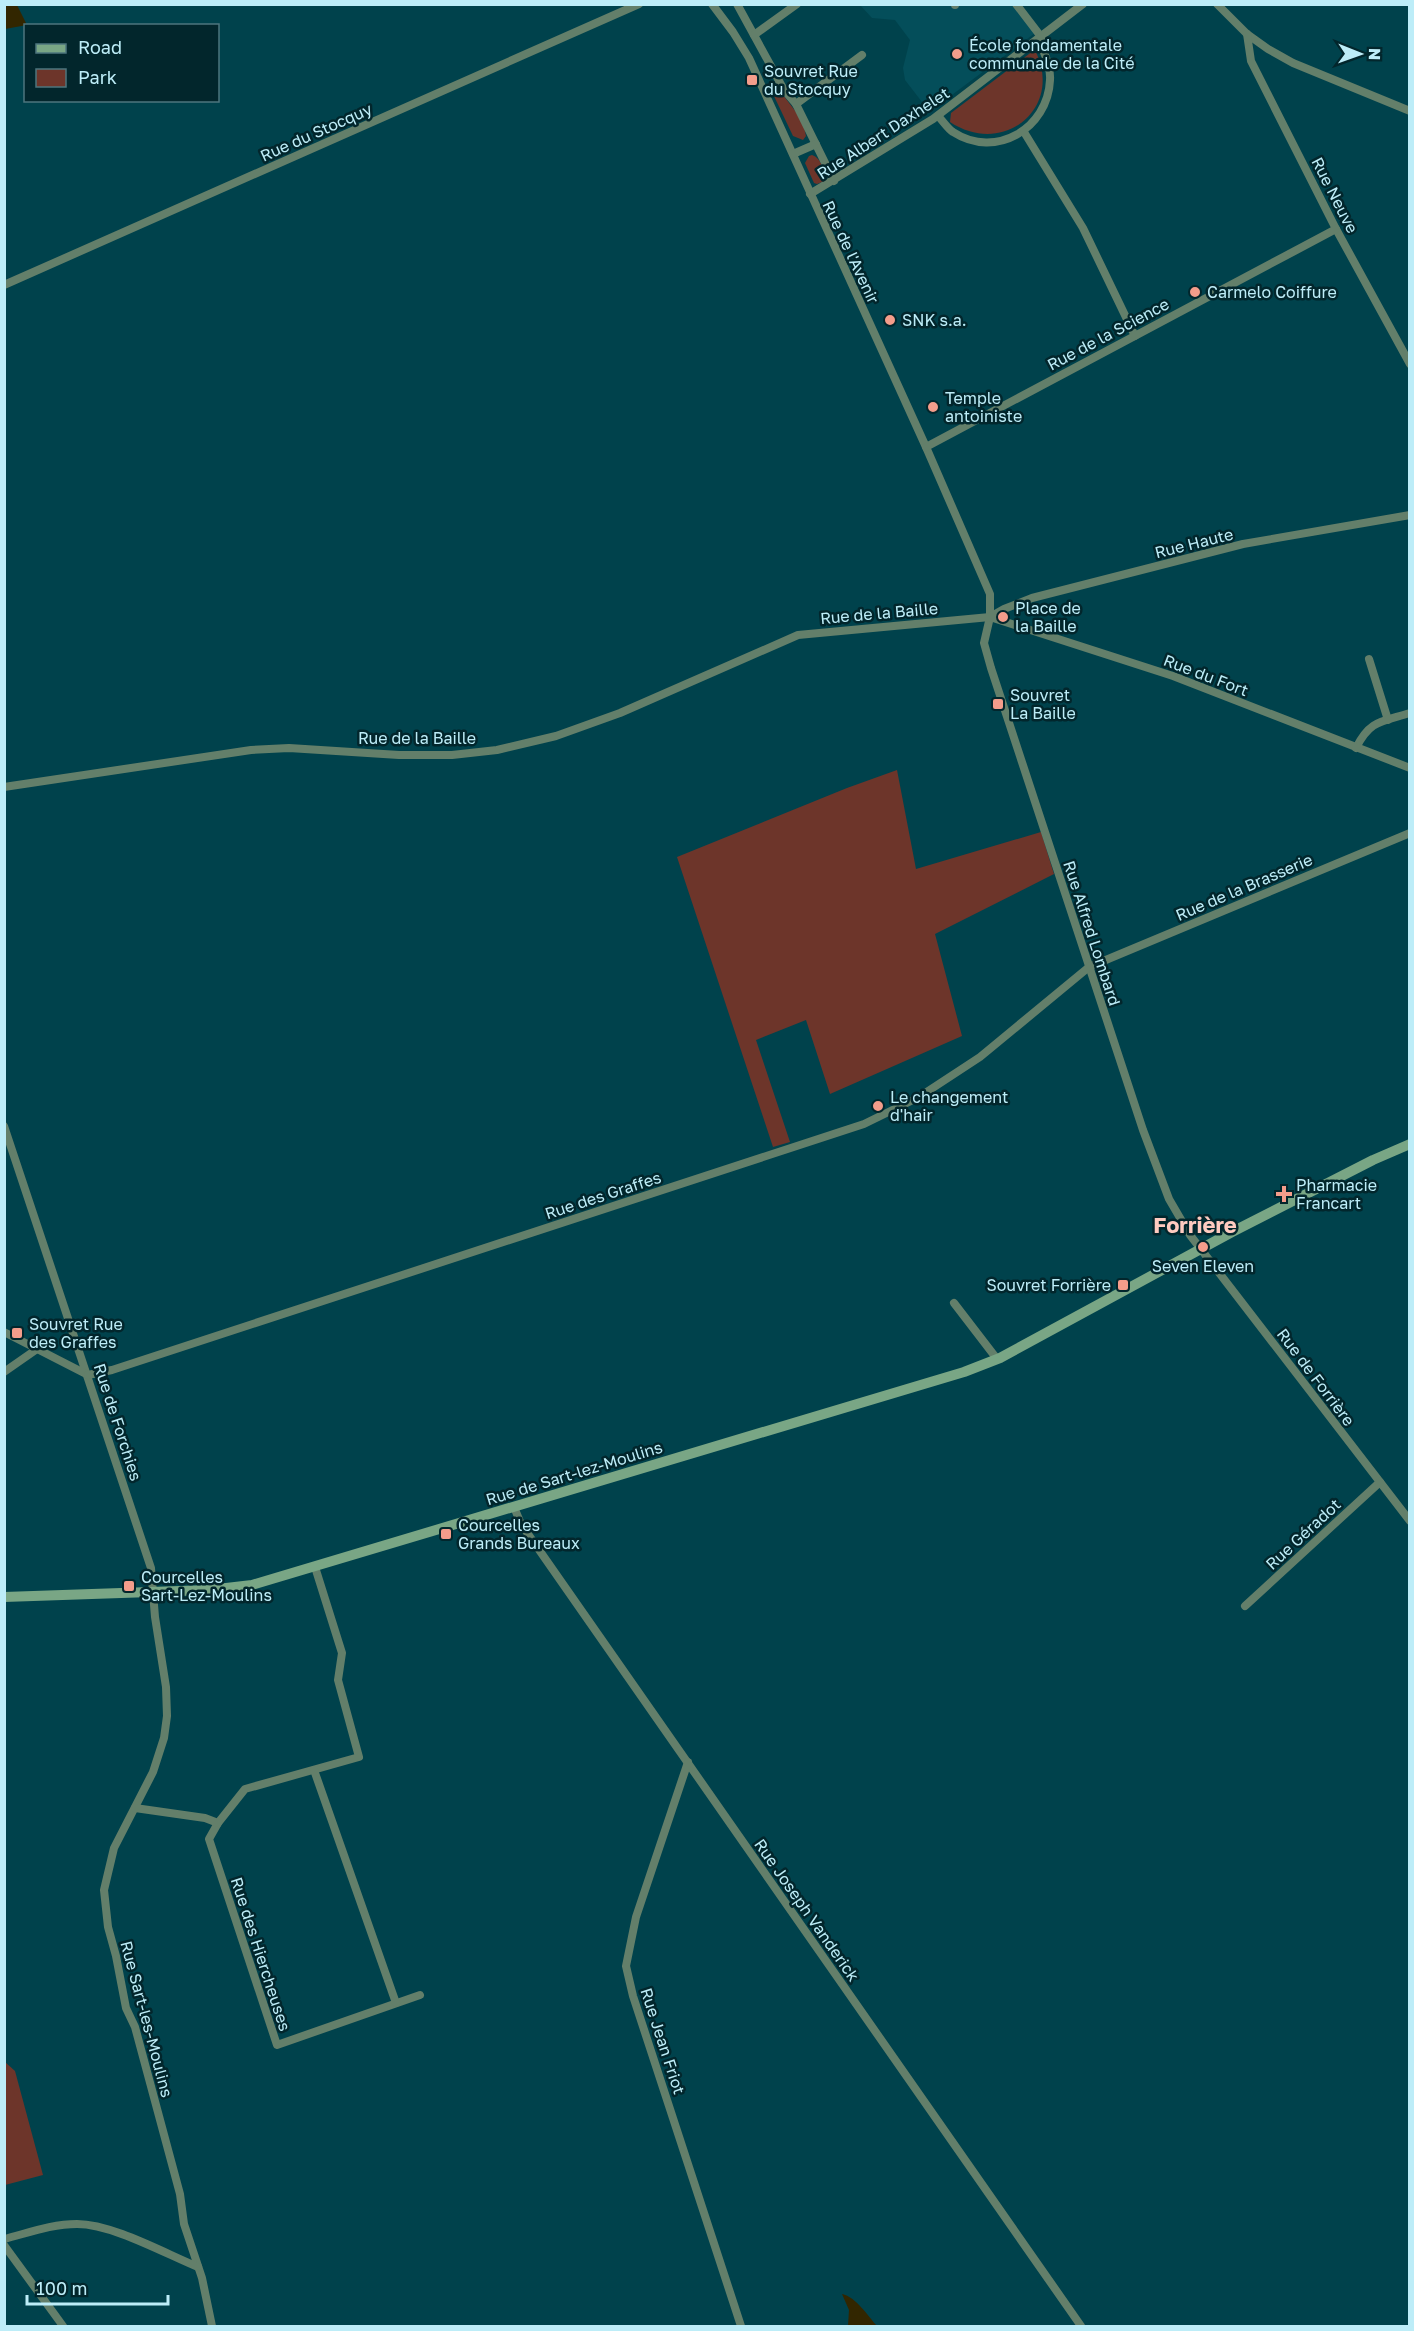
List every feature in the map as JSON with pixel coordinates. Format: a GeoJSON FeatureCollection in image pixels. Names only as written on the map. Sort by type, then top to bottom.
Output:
{"type":"FeatureCollection","features":[{"type":"Feature","properties":{"kind":"main road","name":"Rue de Sart-lez-Moulins"},"geometry":{"type":"LineString","coordinates":[[4,1598],[209,1590],[252,1585],[956,1374],[997,1359],[1201,1249],[1372,1160],[1410,1144]]}},
{"type":"Feature","properties":{"kind":"street","name":"Rue du Stocquy"},"geometry":{"type":"LineString","coordinates":[[4,285],[639,4]]}},
{"type":"Feature","properties":{"kind":"street","name":"Rue de l'Avenir"},"geometry":{"type":"LineString","coordinates":[[712,4],[749,58],[926,447],[990,594],[990,617]]}},
{"type":"Feature","properties":{"kind":"street","name":"Rue de l'Avenir"},"geometry":{"type":"LineString","coordinates":[[737,4],[784,90],[796,104],[834,181]]}},
{"type":"Feature","properties":{"kind":"street"},"geometry":{"type":"LineString","coordinates":[[754,35],[797,4]]}},
{"type":"Feature","properties":{"kind":"street"},"geometry":{"type":"LineString","coordinates":[[938,116],[952,132],[971,140],[990,142],[1024,132],[1038,117],[1048,99],[1051,78],[1048,62],[1040,39],[1016,4]]}},
{"type":"Feature","properties":{"kind":"street","name":"Rue Albert Daxhelet"},"geometry":{"type":"LineString","coordinates":[[810,194],[938,116],[1083,4]]}},
{"type":"Feature","properties":{"kind":"street"},"geometry":{"type":"LineString","coordinates":[[1217,4],[1247,34],[1293,63],[1410,111]]}},
{"type":"Feature","properties":{"kind":"street","name":"Rue Neuve"},"geometry":{"type":"LineString","coordinates":[[1247,34],[1251,61],[1336,229],[1410,364]]}},
{"type":"Feature","properties":{"kind":"street"},"geometry":{"type":"LineString","coordinates":[[796,104],[862,55]]}},
{"type":"Feature","properties":{"kind":"street"},"geometry":{"type":"LineString","coordinates":[[1024,132],[1083,228],[1135,336]]}},
{"type":"Feature","properties":{"kind":"street"},"geometry":{"type":"LineString","coordinates":[[793,154],[816,144]]}},
{"type":"Feature","properties":{"kind":"street","name":"Rue de la Science"},"geometry":{"type":"LineString","coordinates":[[926,447],[1336,229]]}},
{"type":"Feature","properties":{"kind":"street","name":"Rue Haute"},"geometry":{"type":"LineString","coordinates":[[990,617],[1032,598],[1243,544],[1410,515]]}},
{"type":"Feature","properties":{"kind":"street","name":"Rue du Fort"},"geometry":{"type":"LineString","coordinates":[[990,617],[1173,676],[1410,768]]}},
{"type":"Feature","properties":{"kind":"street","name":"Rue de la Baille"},"geometry":{"type":"LineString","coordinates":[[4,787],[251,750],[289,748],[399,755],[452,755],[497,750],[556,736],[620,713],[798,635],[990,617]]}},
{"type":"Feature","properties":{"kind":"street","name":"Rue Alfred Lombard"},"geometry":{"type":"LineString","coordinates":[[990,617],[984,643],[991,668],[1156,1170],[1169,1200],[1201,1249]]}},
{"type":"Feature","properties":{"kind":"street"},"geometry":{"type":"LineString","coordinates":[[1369,659],[1388,720]]}},
{"type":"Feature","properties":{"kind":"street"},"geometry":{"type":"LineString","coordinates":[[1356,748],[1364,732],[1372,725],[1410,713]]}},
{"type":"Feature","properties":{"kind":"street","name":"Rue de la Brasserie"},"geometry":{"type":"LineString","coordinates":[[1089,967],[1409,834]]}},
{"type":"Feature","properties":{"kind":"street","name":"Rue des Graffes"},"geometry":{"type":"LineString","coordinates":[[88,1375],[112,1370],[864,1124],[919,1097],[980,1057],[1089,967]]}},
{"type":"Feature","properties":{"kind":"street","name":"Rue de Forchies"},"geometry":{"type":"LineString","coordinates":[[4,1126],[151,1568],[155,1617],[166,1688],[167,1716],[158,1759]]}},
{"type":"Feature","properties":{"kind":"street","name":"Rue de Forrière"},"geometry":{"type":"LineString","coordinates":[[1201,1249],[1410,1521]]}},
{"type":"Feature","properties":{"kind":"street"},"geometry":{"type":"LineString","coordinates":[[954,1303],[997,1359]]}},
{"type":"Feature","properties":{"kind":"street"},"geometry":{"type":"LineString","coordinates":[[4,1332],[88,1375]]}},
{"type":"Feature","properties":{"kind":"street"},"geometry":{"type":"LineString","coordinates":[[4,1372],[37,1349]]}},
{"type":"Feature","properties":{"kind":"street","name":"Rue Géradot"},"geometry":{"type":"LineString","coordinates":[[1245,1606],[1380,1482]]}},
{"type":"Feature","properties":{"kind":"street","name":"Rue Joseph Vanderick"},"geometry":{"type":"LineString","coordinates":[[514,1507],[521,1524],[1081,2326]]}},
{"type":"Feature","properties":{"kind":"street"},"geometry":{"type":"LineString","coordinates":[[135,1808],[218,1822],[244,1789],[359,1757],[338,1680],[342,1653],[315,1567]]}},
{"type":"Feature","properties":{"kind":"street","name":"Rue Sart-les-Moulins"},"geometry":{"type":"LineString","coordinates":[[158,1759],[111,1858],[104,1890],[105,1911],[126,2008],[138,2036],[180,2194],[184,2224],[198,2267],[212,2326]]}},
{"type":"Feature","properties":{"kind":"street","name":"Rue Jean Friot"},"geometry":{"type":"LineString","coordinates":[[688,1762],[636,1917],[626,1966],[633,1996],[741,2326]]}},
{"type":"Feature","properties":{"kind":"street"},"geometry":{"type":"LineString","coordinates":[[314,1770],[396,2003]]}},
{"type":"Feature","properties":{"kind":"street","name":"Rue des Hiercheuses"},"geometry":{"type":"LineString","coordinates":[[218,1822],[209,1839],[277,2045],[420,1995]]}},
{"type":"Feature","properties":{"kind":"street"},"geometry":{"type":"LineString","coordinates":[[4,2240],[62,2225],[78,2224],[105,2228],[198,2267]]}},
{"type":"Feature","properties":{"kind":"street"},"geometry":{"type":"LineString","coordinates":[[4,2245],[63,2326]]}},
{"type":"Feature","properties":{"kind":"shaded area"},"geometry":{"type":"Polygon","coordinates":[[[4,5],[17,5],[26,24],[5,29],[4,5]]]}},
{"type":"Feature","properties":{"kind":"shaded area","name":"École fondamentale communale de la Cité"},"geometry":{"type":"Polygon","coordinates":[[[860,5],[1014,5],[1035,33],[941,103],[930,106],[922,102],[905,80],[903,68],[910,40],[895,20],[872,18],[860,5]]]}},
{"type":"Feature","properties":{"kind":"shaded area"},"geometry":{"type":"Polygon","coordinates":[[[842,2294],[857,2303],[877,2326],[848,2326],[849,2310],[842,2294]]]}},
{"type":"Feature","properties":{"kind":"green space"},"geometry":{"type":"Polygon","coordinates":[[[1033,51],[1036,52],[1042,73],[1041,92],[1035,108],[1023,122],[1008,130],[990,134],[970,131],[950,122],[951,113],[1033,51]]]}},
{"type":"Feature","properties":{"kind":"green space"},"geometry":{"type":"Polygon","coordinates":[[[780,91],[804,127],[806,136],[803,140],[793,136],[773,94],[780,91]]]}},
{"type":"Feature","properties":{"kind":"green space"},"geometry":{"type":"Polygon","coordinates":[[[812,155],[820,162],[825,174],[825,181],[817,184],[814,183],[805,163],[812,155]]]}},
{"type":"Feature","properties":{"kind":"green space"},"geometry":{"type":"Polygon","coordinates":[[[897,770],[916,869],[1041,832],[1054,874],[935,934],[962,1036],[830,1094],[806,1020],[756,1040],[790,1142],[773,1147],[677,857],[897,770]]]}},
{"type":"Feature","properties":{"kind":"green space"},"geometry":{"type":"Polygon","coordinates":[[[5,2062],[15,2071],[43,2175],[5,2185],[5,2062]]]}},
{"type":"Feature","properties":{"kind":"place","name":"École fondamentale communale de la Cité"},"geometry":{"type":"Point","coordinates":[957,54]}},
{"type":"Feature","properties":{"kind":"place","name":"Souvret Rue du Stocquy"},"geometry":{"type":"Point","coordinates":[752,80]}},
{"type":"Feature","properties":{"kind":"place","name":"Carmelo Coiffure"},"geometry":{"type":"Point","coordinates":[1195,292]}},
{"type":"Feature","properties":{"kind":"place","name":"SNK s.a."},"geometry":{"type":"Point","coordinates":[890,320]}},
{"type":"Feature","properties":{"kind":"place","name":"Temple antoiniste"},"geometry":{"type":"Point","coordinates":[933,407]}},
{"type":"Feature","properties":{"kind":"place","name":"Place de la Baille"},"geometry":{"type":"Point","coordinates":[1003,617]}},
{"type":"Feature","properties":{"kind":"place","name":"Souvret La Baille"},"geometry":{"type":"Point","coordinates":[998,704]}},
{"type":"Feature","properties":{"kind":"place","name":"Le changement d'hair"},"geometry":{"type":"Point","coordinates":[878,1106]}},
{"type":"Feature","properties":{"kind":"place","name":"Pharmacie Francart"},"geometry":{"type":"Point","coordinates":[1284,1194]}},
{"type":"Feature","properties":{"kind":"place","name":"Seven Eleven"},"geometry":{"type":"Point","coordinates":[1203,1247]}},
{"type":"Feature","properties":{"kind":"place","name":"Souvret Forrière"},"geometry":{"type":"Point","coordinates":[1123,1285]}},
{"type":"Feature","properties":{"kind":"place","name":"Souvret Rue des Graffes"},"geometry":{"type":"Point","coordinates":[17,1333]}},
{"type":"Feature","properties":{"kind":"place","name":"Courcelles Grands Bureaux"},"geometry":{"type":"Point","coordinates":[446,1534]}},
{"type":"Feature","properties":{"kind":"place","name":"Courcelles Sart-Lez-Moulins"},"geometry":{"type":"Point","coordinates":[129,1586]}},
{"type":"Feature","properties":{"kind":"district","name":"Forrière"},"geometry":{"type":"Point","coordinates":[1195,1224]}}]}
